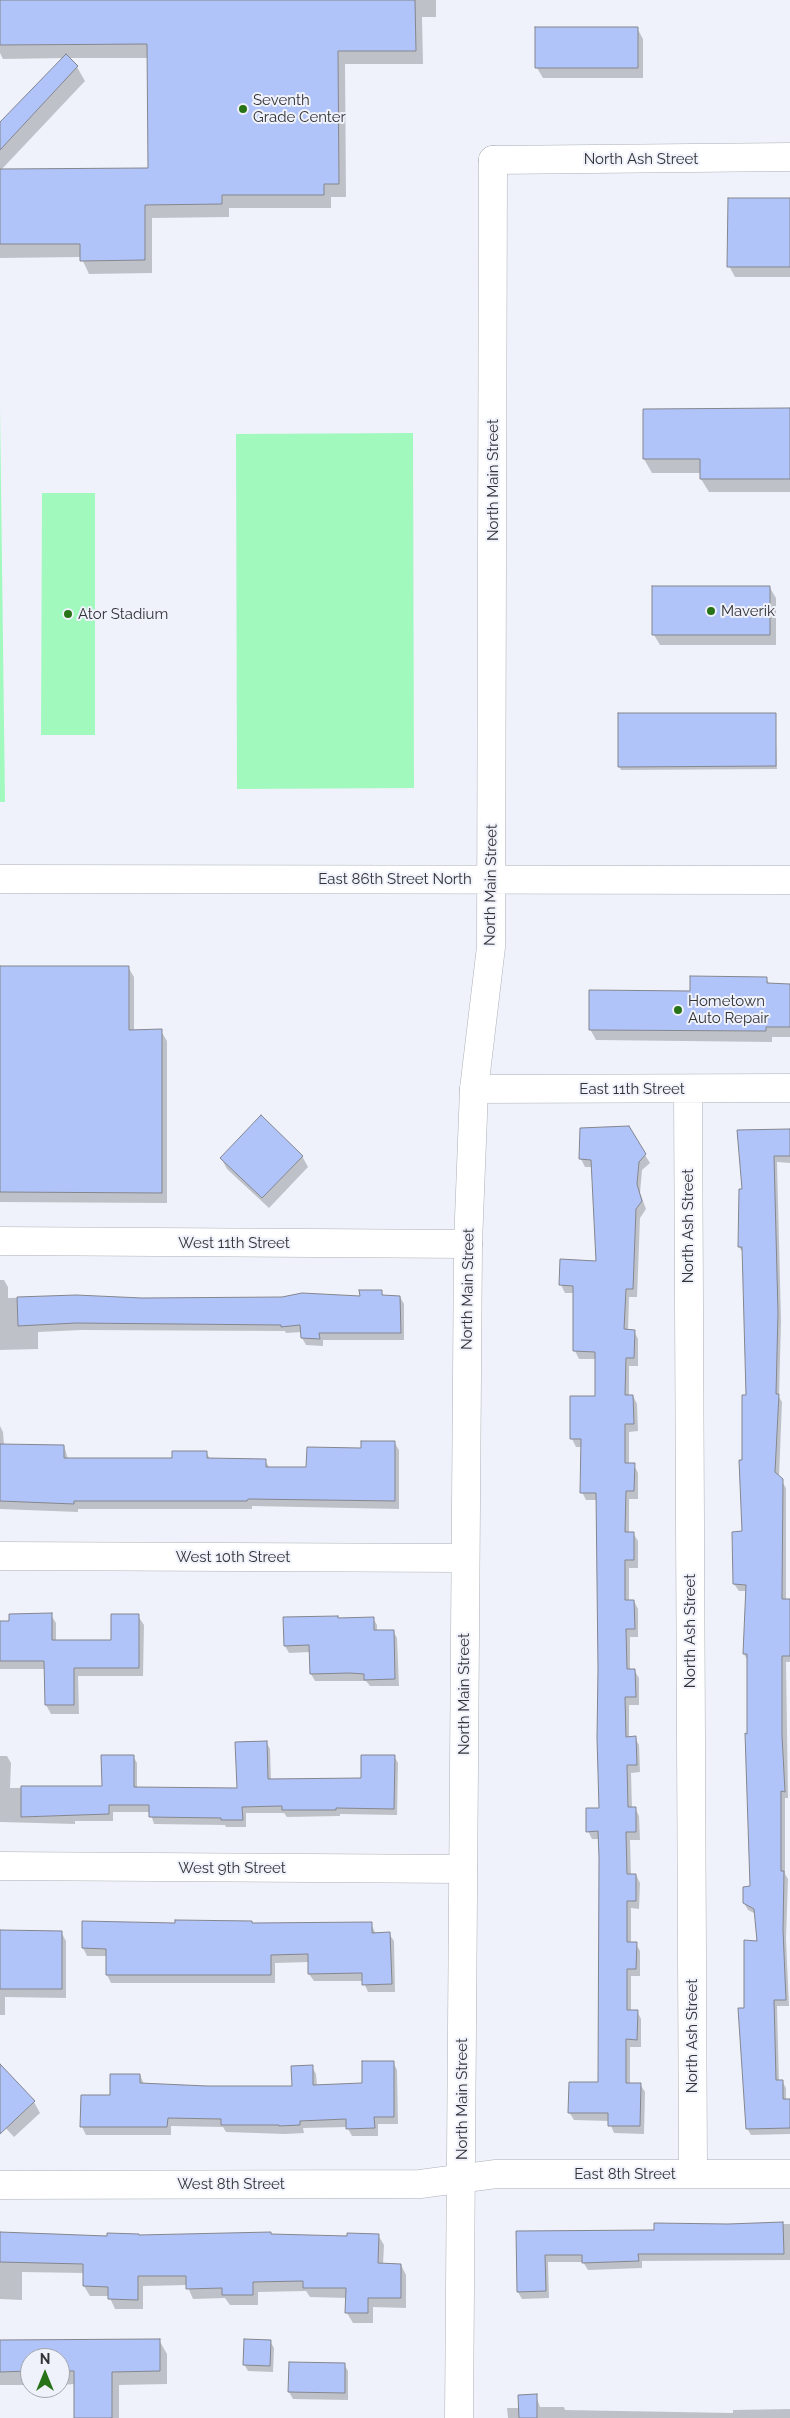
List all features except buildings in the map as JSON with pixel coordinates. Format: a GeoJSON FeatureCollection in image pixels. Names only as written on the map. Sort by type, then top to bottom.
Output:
{"type":"FeatureCollection","features":[{"type":"Feature","properties":{"kind":"street","name":"North Ash Street"},"geometry":{"type":"LineString","coordinates":[[493,160],[790,157]]}},
{"type":"Feature","properties":{"kind":"street","name":"North Main Street"},"geometry":{"type":"LineString","coordinates":[[459,2418],[468,1244],[474,1089],[491,947],[493,160]]}},
{"type":"Feature","properties":{"kind":"street","name":"East 86th Street North"},"geometry":{"type":"LineString","coordinates":[[0,879],[790,880]]}},
{"type":"Feature","properties":{"kind":"street","name":"East 11th Street"},"geometry":{"type":"LineString","coordinates":[[474,1089],[790,1088]]}},
{"type":"Feature","properties":{"kind":"street","name":"North Ash Street"},"geometry":{"type":"LineString","coordinates":[[688,1089],[693,2174]]}},
{"type":"Feature","properties":{"kind":"street","name":"West 11th Street"},"geometry":{"type":"LineString","coordinates":[[0,1241],[468,1244]]}},
{"type":"Feature","properties":{"kind":"street","name":"West 10th Street"},"geometry":{"type":"LineString","coordinates":[[0,1556],[465,1558]]}},
{"type":"Feature","properties":{"kind":"street","name":"West 9th Street"},"geometry":{"type":"LineString","coordinates":[[0,1866],[463,1869]]}},
{"type":"Feature","properties":{"kind":"street","name":"East 8th Street"},"geometry":{"type":"LineString","coordinates":[[461,2178],[496,2174],[790,2174]]}},
{"type":"Feature","properties":{"kind":"street","name":"West 8th Street"},"geometry":{"type":"LineString","coordinates":[[0,2185],[420,2184],[461,2178]]}},
{"type":"Feature","properties":{"kind":"green space"},"geometry":{"type":"Polygon","coordinates":[[[0,407],[5,802],[0,802],[0,407]]]}},
{"type":"Feature","properties":{"kind":"green space"},"geometry":{"type":"Polygon","coordinates":[[[413,433],[414,788],[237,789],[236,434],[413,433]]]}},
{"type":"Feature","properties":{"kind":"green space","name":"Ator Stadium"},"geometry":{"type":"Polygon","coordinates":[[[42,493],[95,493],[95,735],[41,735],[42,493]]]}},
{"type":"Feature","properties":{"kind":"place","name":"Seventh Grade Center"},"geometry":{"type":"Point","coordinates":[243,109]}},
{"type":"Feature","properties":{"kind":"place","name":"Maverik"},"geometry":{"type":"Point","coordinates":[711,611]}},
{"type":"Feature","properties":{"kind":"place","name":"Ator Stadium"},"geometry":{"type":"Point","coordinates":[68,614]}},
{"type":"Feature","properties":{"kind":"place","name":"Hometown Auto Repair"},"geometry":{"type":"Point","coordinates":[678,1010]}}]}
